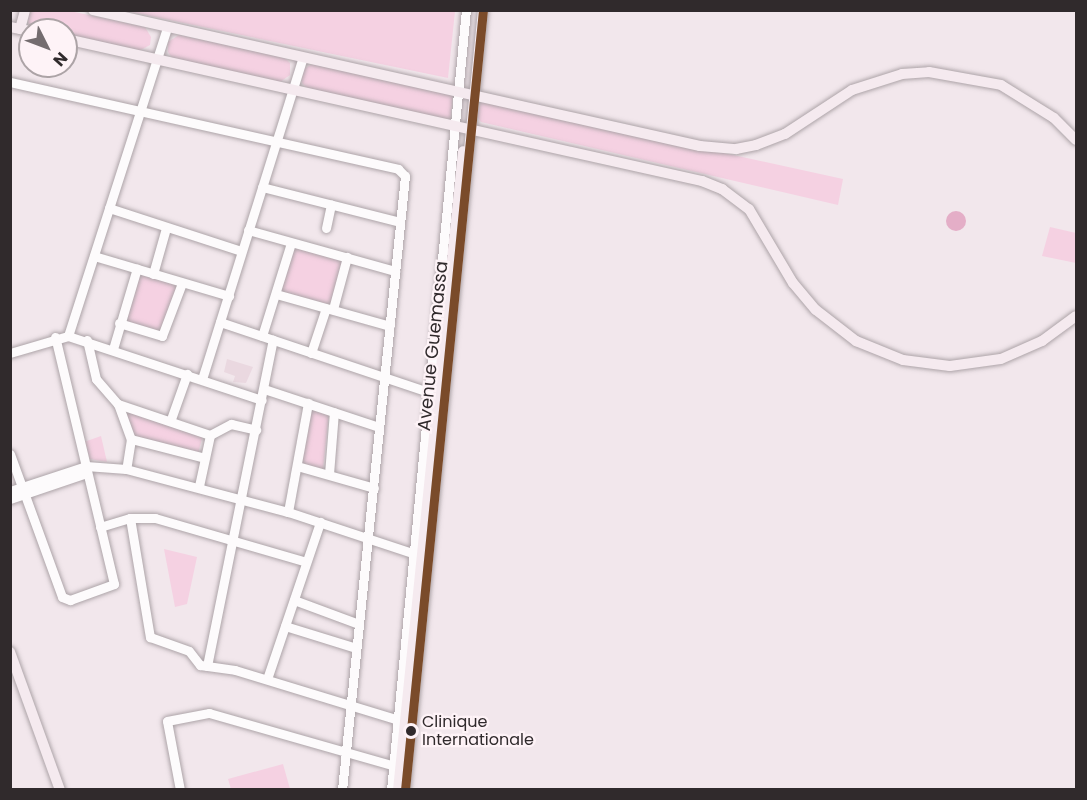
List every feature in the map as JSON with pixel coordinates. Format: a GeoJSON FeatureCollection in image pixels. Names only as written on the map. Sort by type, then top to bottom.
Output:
{"type":"FeatureCollection","features":[{"type":"Feature","properties":{"kind":"main road"},"geometry":{"type":"LineString","coordinates":[[93,10],[700,146],[736,149],[784,134],[833,98],[868,83],[929,72],[1001,85],[1054,118],[1077,140]]}},
{"type":"Feature","properties":{"kind":"main road","name":"Avenue Guemassa"},"geometry":{"type":"LineString","coordinates":[[398,789],[396,767],[404,722],[466,92],[477,10]]}},
{"type":"Feature","properties":{"kind":"main road","name":"Avenue Guemassa"},"geometry":{"type":"LineString","coordinates":[[466,92],[483,10]]}},
{"type":"Feature","properties":{"kind":"main road"},"geometry":{"type":"LineString","coordinates":[[78,42],[670,173],[722,189],[739,199],[761,223],[794,283],[816,310],[856,341],[903,360],[950,366],[1001,359],[1042,341],[1077,316]]}},
{"type":"Feature","properties":{"kind":"main road"},"geometry":{"type":"LineString","coordinates":[[10,652],[60,789]]}},
{"type":"Feature","properties":{"kind":"main road","name":"Avenue Guemassa"},"geometry":{"type":"LineString","coordinates":[[404,722],[405,789]]}},
{"type":"Feature","properties":{"kind":"street","name":"Avenue Guemassa"},"geometry":{"type":"LineString","coordinates":[[404,722],[412,553],[428,392],[466,92],[466,10]]}},
{"type":"Feature","properties":{"kind":"street"},"geometry":{"type":"LineString","coordinates":[[68,336],[167,28]]}},
{"type":"Feature","properties":{"kind":"street"},"geometry":{"type":"LineString","coordinates":[[202,379],[303,57]]}},
{"type":"Feature","properties":{"kind":"street"},"geometry":{"type":"LineString","coordinates":[[10,82],[403,171],[390,326],[342,789]]}},
{"type":"Feature","properties":{"kind":"street"},"geometry":{"type":"LineString","coordinates":[[262,187],[400,222]]}},
{"type":"Feature","properties":{"kind":"street"},"geometry":{"type":"LineString","coordinates":[[326,228],[331,205]]}},
{"type":"Feature","properties":{"kind":"street"},"geometry":{"type":"LineString","coordinates":[[109,208],[241,251]]}},
{"type":"Feature","properties":{"kind":"street"},"geometry":{"type":"LineString","coordinates":[[153,274],[166,228]]}},
{"type":"Feature","properties":{"kind":"street"},"geometry":{"type":"LineString","coordinates":[[248,230],[395,271]]}},
{"type":"Feature","properties":{"kind":"street"},"geometry":{"type":"LineString","coordinates":[[262,336],[291,243]]}},
{"type":"Feature","properties":{"kind":"street"},"geometry":{"type":"LineString","coordinates":[[94,256],[229,296]]}},
{"type":"Feature","properties":{"kind":"street"},"geometry":{"type":"LineString","coordinates":[[311,353],[347,257]]}},
{"type":"Feature","properties":{"kind":"street"},"geometry":{"type":"LineString","coordinates":[[113,349],[137,268]]}},
{"type":"Feature","properties":{"kind":"street"},"geometry":{"type":"LineString","coordinates":[[119,323],[162,336],[182,283]]}},
{"type":"Feature","properties":{"kind":"street"},"geometry":{"type":"LineString","coordinates":[[276,294],[390,326]]}},
{"type":"Feature","properties":{"kind":"street"},"geometry":{"type":"LineString","coordinates":[[220,322],[428,392]]}},
{"type":"Feature","properties":{"kind":"street"},"geometry":{"type":"LineString","coordinates":[[10,353],[55,337],[68,336],[87,340],[262,400]]}},
{"type":"Feature","properties":{"kind":"street"},"geometry":{"type":"LineString","coordinates":[[10,454],[64,598],[70,600],[114,584],[55,337]]}},
{"type":"Feature","properties":{"kind":"street"},"geometry":{"type":"LineString","coordinates":[[87,340],[96,379],[118,404],[130,439],[126,469]]}},
{"type":"Feature","properties":{"kind":"street"},"geometry":{"type":"LineString","coordinates":[[207,666],[273,340]]}},
{"type":"Feature","properties":{"kind":"street"},"geometry":{"type":"LineString","coordinates":[[171,419],[187,375]]}},
{"type":"Feature","properties":{"kind":"street"},"geometry":{"type":"LineString","coordinates":[[264,389],[379,427]]}},
{"type":"Feature","properties":{"kind":"street"},"geometry":{"type":"LineString","coordinates":[[288,512],[308,403]]}},
{"type":"Feature","properties":{"kind":"street"},"geometry":{"type":"LineString","coordinates":[[118,404],[171,419],[210,435],[231,424],[256,430]]}},
{"type":"Feature","properties":{"kind":"street"},"geometry":{"type":"LineString","coordinates":[[329,474],[334,412]]}},
{"type":"Feature","properties":{"kind":"street"},"geometry":{"type":"LineString","coordinates":[[199,486],[210,435]]}},
{"type":"Feature","properties":{"kind":"street"},"geometry":{"type":"LineString","coordinates":[[130,439],[205,458]]}},
{"type":"Feature","properties":{"kind":"street"},"geometry":{"type":"LineString","coordinates":[[297,466],[374,488]]}},
{"type":"Feature","properties":{"kind":"street"},"geometry":{"type":"LineString","coordinates":[[10,491],[23,490],[87,470],[126,469],[199,486],[288,512],[412,553]]}},
{"type":"Feature","properties":{"kind":"street"},"geometry":{"type":"LineString","coordinates":[[10,499],[23,490]]}},
{"type":"Feature","properties":{"kind":"street"},"geometry":{"type":"LineString","coordinates":[[130,518],[148,635],[189,651],[198,664],[267,680],[404,722]]}},
{"type":"Feature","properties":{"kind":"street"},"geometry":{"type":"LineString","coordinates":[[100,527],[130,518],[155,518],[234,538],[306,561]]}},
{"type":"Feature","properties":{"kind":"street"},"geometry":{"type":"LineString","coordinates":[[267,680],[320,522]]}},
{"type":"Feature","properties":{"kind":"street"},"geometry":{"type":"LineString","coordinates":[[294,600],[359,624]]}},
{"type":"Feature","properties":{"kind":"street"},"geometry":{"type":"LineString","coordinates":[[285,626],[356,648]]}},
{"type":"Feature","properties":{"kind":"street"},"geometry":{"type":"LineString","coordinates":[[180,789],[167,733],[167,722],[180,718],[222,715],[396,767]]}},
{"type":"Feature","properties":{"kind":"street","name":"Avenue Guemassa"},"geometry":{"type":"LineString","coordinates":[[391,789],[396,767]]}},
{"type":"Feature","properties":{"kind":"shaded area"},"geometry":{"type":"Polygon","coordinates":[[[455,10],[448,78],[126,11],[455,10]]]}},
{"type":"Feature","properties":{"kind":"shaded area"},"geometry":{"type":"Polygon","coordinates":[[[29,11],[70,11],[145,27],[151,37],[150,45],[139,51],[78,38],[78,18],[28,18],[29,11]]]}},
{"type":"Feature","properties":{"kind":"shaded area"},"geometry":{"type":"Polygon","coordinates":[[[179,35],[284,57],[290,63],[290,75],[280,82],[172,58],[168,52],[168,42],[179,35]]]}},
{"type":"Feature","properties":{"kind":"shaded area"},"geometry":{"type":"Polygon","coordinates":[[[312,64],[453,94],[450,121],[307,88],[302,83],[301,71],[312,64]]]}},
{"type":"Feature","properties":{"kind":"shaded area"},"geometry":{"type":"Polygon","coordinates":[[[481,100],[843,179],[838,205],[481,122],[477,116],[481,100]]]}},
{"type":"Feature","properties":{"kind":"shaded area"},"geometry":{"type":"Polygon","coordinates":[[[952,211],[960,211],[966,217],[966,225],[960,231],[952,231],[946,225],[946,217],[952,211]]]}},
{"type":"Feature","properties":{"kind":"shaded area"},"geometry":{"type":"Polygon","coordinates":[[[1050,227],[1076,233],[1076,263],[1042,256],[1050,227]]]}},
{"type":"Feature","properties":{"kind":"shaded area"},"geometry":{"type":"Polygon","coordinates":[[[292,245],[344,259],[331,306],[279,292],[292,245]]]}},
{"type":"Feature","properties":{"kind":"shaded area"},"geometry":{"type":"Polygon","coordinates":[[[137,272],[179,285],[163,337],[121,324],[137,272]]]}},
{"type":"Feature","properties":{"kind":"shaded area"},"geometry":{"type":"Polygon","coordinates":[[[227,359],[253,367],[246,383],[233,382],[235,376],[224,372],[227,359]]]}},
{"type":"Feature","properties":{"kind":"shaded area"},"geometry":{"type":"Polygon","coordinates":[[[307,404],[329,412],[323,470],[296,462],[307,404]]]}},
{"type":"Feature","properties":{"kind":"shaded area"},"geometry":{"type":"Polygon","coordinates":[[[118,407],[203,435],[198,454],[129,439],[118,407]]]}},
{"type":"Feature","properties":{"kind":"shaded area"},"geometry":{"type":"Polygon","coordinates":[[[101,436],[107,462],[90,459],[84,442],[101,436]]]}},
{"type":"Feature","properties":{"kind":"shaded area"},"geometry":{"type":"Polygon","coordinates":[[[164,549],[197,557],[187,604],[175,607],[164,549]]]}},
{"type":"Feature","properties":{"kind":"shaded area"},"geometry":{"type":"Polygon","coordinates":[[[283,764],[290,789],[231,789],[228,779],[283,764]]]}},
{"type":"Feature","properties":{"kind":"transit line"},"geometry":{"type":"LineString","coordinates":[[405,790],[483,10]]}},
{"type":"Feature","properties":{"kind":"place","name":"Clinique Internationale"},"geometry":{"type":"Point","coordinates":[411,731]}}]}
